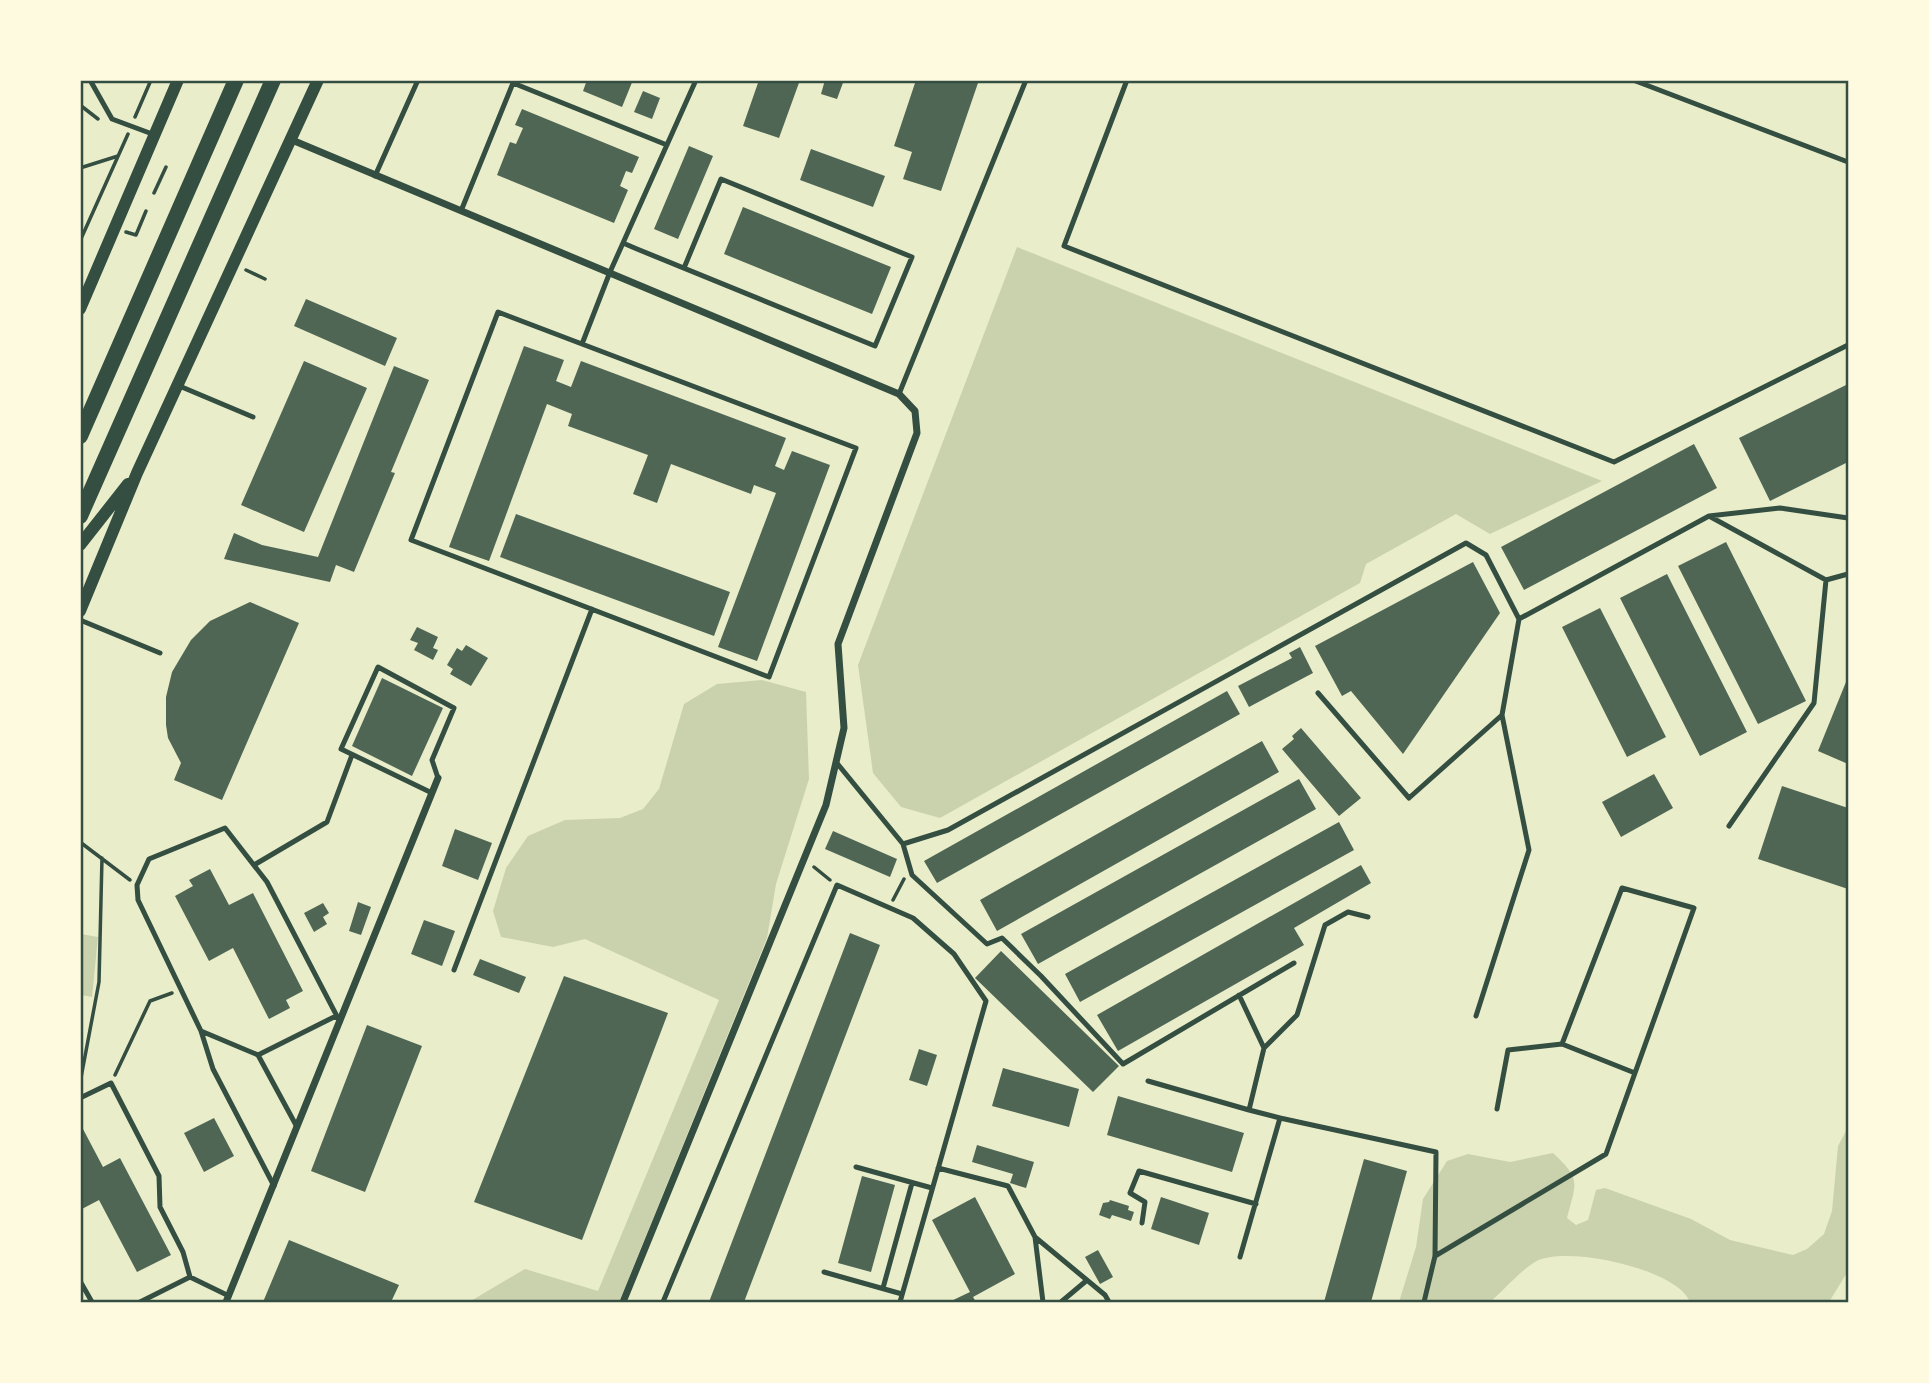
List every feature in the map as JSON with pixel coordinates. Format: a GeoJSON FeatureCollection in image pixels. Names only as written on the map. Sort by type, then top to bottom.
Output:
{"type":"FeatureCollection","features":[{"type":"Feature","properties":{"kind":"main road"},"geometry":{"type":"LineString","coordinates":[[80,436],[236,80]]}},
{"type":"Feature","properties":{"kind":"main road"},"geometry":{"type":"LineString","coordinates":[[80,516],[273,80]]}},
{"type":"Feature","properties":{"kind":"street"},"geometry":{"type":"LineString","coordinates":[[80,309],[178,80]]}},
{"type":"Feature","properties":{"kind":"street"},"geometry":{"type":"LineString","coordinates":[[80,611],[136,473],[318,80]]}},
{"type":"Feature","properties":{"kind":"street"},"geometry":{"type":"LineString","coordinates":[[292,140],[899,394],[915,411],[917,433],[838,643],[845,728],[826,805],[623,1303]]}},
{"type":"Feature","properties":{"kind":"street"},"geometry":{"type":"LineString","coordinates":[[80,545],[136,473]]}},
{"type":"Feature","properties":{"kind":"street"},"geometry":{"type":"LineString","coordinates":[[228,1299],[338,1019],[438,778]]}},
{"type":"Feature","properties":{"kind":"lane"},"geometry":{"type":"LineString","coordinates":[[90,80],[112,119],[155,135]]}},
{"type":"Feature","properties":{"kind":"lane"},"geometry":{"type":"LineString","coordinates":[[375,176],[418,80]]}},
{"type":"Feature","properties":{"kind":"lane"},"geometry":{"type":"LineString","coordinates":[[583,344],[610,272],[696,80]]}},
{"type":"Feature","properties":{"kind":"lane"},"geometry":{"type":"LineString","coordinates":[[899,394],[1026,80]]}},
{"type":"Feature","properties":{"kind":"lane"},"geometry":{"type":"LineString","coordinates":[[1127,80],[1064,246],[1614,463],[1849,345]]}},
{"type":"Feature","properties":{"kind":"lane"},"geometry":{"type":"LineString","coordinates":[[1633,80],[1849,162]]}},
{"type":"Feature","properties":{"kind":"lane"},"geometry":{"type":"LineString","coordinates":[[461,211],[513,83],[667,145]]}},
{"type":"Feature","properties":{"kind":"lane"},"geometry":{"type":"LineString","coordinates":[[623,243],[684,268],[875,346],[912,257],[721,179],[684,268]]}},
{"type":"Feature","properties":{"kind":"lane"},"geometry":{"type":"LineString","coordinates":[[498,312],[583,344],[856,448],[769,677],[411,540],[498,312]]}},
{"type":"Feature","properties":{"kind":"lane"},"geometry":{"type":"LineString","coordinates":[[177,385],[253,417]]}},
{"type":"Feature","properties":{"kind":"lane"},"geometry":{"type":"LineString","coordinates":[[1519,619],[1709,516],[1780,508],[1849,518]]}},
{"type":"Feature","properties":{"kind":"lane"},"geometry":{"type":"LineString","coordinates":[[1709,516],[1826,580],[1849,574]]}},
{"type":"Feature","properties":{"kind":"lane"},"geometry":{"type":"LineString","coordinates":[[903,844],[948,830],[1466,543],[1486,555],[1519,619],[1502,715],[1529,850],[1476,1016]]}},
{"type":"Feature","properties":{"kind":"lane"},"geometry":{"type":"LineString","coordinates":[[1729,826],[1814,704],[1826,580]]}},
{"type":"Feature","properties":{"kind":"lane"},"geometry":{"type":"LineString","coordinates":[[454,970],[592,609]]}},
{"type":"Feature","properties":{"kind":"lane"},"geometry":{"type":"LineString","coordinates":[[80,620],[160,653]]}},
{"type":"Feature","properties":{"kind":"lane"},"geometry":{"type":"LineString","coordinates":[[432,793],[341,750],[378,667],[454,708],[432,760],[438,778]]}},
{"type":"Feature","properties":{"kind":"lane"},"geometry":{"type":"LineString","coordinates":[[1318,693],[1409,798],[1502,715]]}},
{"type":"Feature","properties":{"kind":"lane"},"geometry":{"type":"LineString","coordinates":[[254,865],[327,822],[352,755]]}},
{"type":"Feature","properties":{"kind":"lane"},"geometry":{"type":"LineString","coordinates":[[836,762],[903,844],[912,875],[987,944],[1002,938],[1123,1064],[1294,963]]}},
{"type":"Feature","properties":{"kind":"lane"},"geometry":{"type":"LineString","coordinates":[[258,1055],[338,1019],[267,882],[225,828],[149,859],[137,885],[138,900],[201,1031],[213,1069],[274,1186]]}},
{"type":"Feature","properties":{"kind":"lane"},"geometry":{"type":"LineString","coordinates":[[663,1303],[837,885],[913,918],[954,954],[986,1001],[900,1303]]}},
{"type":"Feature","properties":{"kind":"lane"},"geometry":{"type":"LineString","coordinates":[[1435,1256],[1606,1154],[1694,908],[1622,888],[1562,1044]]}},
{"type":"Feature","properties":{"kind":"lane"},"geometry":{"type":"LineString","coordinates":[[1250,1110],[1264,1048],[1297,1015],[1325,925],[1348,912],[1368,917]]}},
{"type":"Feature","properties":{"kind":"lane"},"geometry":{"type":"LineString","coordinates":[[1239,995],[1264,1048]]}},
{"type":"Feature","properties":{"kind":"lane"},"geometry":{"type":"LineString","coordinates":[[201,1031],[258,1055],[297,1127]]}},
{"type":"Feature","properties":{"kind":"lane"},"geometry":{"type":"LineString","coordinates":[[1497,1109],[1508,1050],[1562,1044],[1635,1073]]}},
{"type":"Feature","properties":{"kind":"lane"},"geometry":{"type":"LineString","coordinates":[[1148,1081],[1280,1118],[1436,1152],[1435,1256],[1424,1303]]}},
{"type":"Feature","properties":{"kind":"lane"},"geometry":{"type":"LineString","coordinates":[[80,1098],[111,1083],[159,1176],[160,1207],[183,1252],[190,1277],[228,1299]]}},
{"type":"Feature","properties":{"kind":"lane"},"geometry":{"type":"LineString","coordinates":[[1240,1257],[1280,1118]]}},
{"type":"Feature","properties":{"kind":"lane"},"geometry":{"type":"LineString","coordinates":[[856,1167],[932,1188]]}},
{"type":"Feature","properties":{"kind":"lane"},"geometry":{"type":"LineString","coordinates":[[938,1168],[1008,1186],[1035,1237],[1105,1295],[1109,1303]]}},
{"type":"Feature","properties":{"kind":"lane"},"geometry":{"type":"LineString","coordinates":[[1142,1223],[1145,1202],[1130,1193],[1139,1171],[1256,1203]]}},
{"type":"Feature","properties":{"kind":"lane"},"geometry":{"type":"LineString","coordinates":[[883,1288],[912,1183]]}},
{"type":"Feature","properties":{"kind":"lane"},"geometry":{"type":"LineString","coordinates":[[1035,1237],[1042,1303]]}},
{"type":"Feature","properties":{"kind":"lane"},"geometry":{"type":"LineString","coordinates":[[824,1272],[902,1294]]}},
{"type":"Feature","properties":{"kind":"lane"},"geometry":{"type":"LineString","coordinates":[[140,1303],[190,1277]]}},
{"type":"Feature","properties":{"kind":"lane"},"geometry":{"type":"LineString","coordinates":[[80,1281],[92,1303]]}},
{"type":"Feature","properties":{"kind":"lane"},"geometry":{"type":"LineString","coordinates":[[1061,1303],[1086,1281]]}},
{"type":"Feature","properties":{"kind":"path"},"geometry":{"type":"LineString","coordinates":[[80,241],[151,80]]}},
{"type":"Feature","properties":{"kind":"path"},"geometry":{"type":"LineString","coordinates":[[80,168],[118,156]]}},
{"type":"Feature","properties":{"kind":"path"},"geometry":{"type":"LineString","coordinates":[[154,193],[166,167]]}},
{"type":"Feature","properties":{"kind":"path"},"geometry":{"type":"LineString","coordinates":[[136,235],[146,211]]}},
{"type":"Feature","properties":{"kind":"path"},"geometry":{"type":"LineString","coordinates":[[80,842],[137,885]]}},
{"type":"Feature","properties":{"kind":"path"},"geometry":{"type":"LineString","coordinates":[[80,1083],[99,982],[102,858]]}},
{"type":"Feature","properties":{"kind":"path"},"geometry":{"type":"LineString","coordinates":[[804,859],[837,885]]}},
{"type":"Feature","properties":{"kind":"path"},"geometry":{"type":"LineString","coordinates":[[890,908],[909,869]]}},
{"type":"Feature","properties":{"kind":"path"},"geometry":{"type":"LineString","coordinates":[[111,1083],[150,1001],[181,989]]}},
{"type":"Feature","properties":{"kind":"green space"},"geometry":{"type":"Polygon","coordinates":[[[1017,247],[1602,481],[1490,534],[1456,514],[1366,564],[1360,583],[940,818],[901,807],[873,773],[858,665],[1017,247]]]}},
{"type":"Feature","properties":{"kind":"green space"},"geometry":{"type":"Polygon","coordinates":[[[762,680],[806,692],[809,779],[776,884],[767,938],[619,1302],[469,1302],[525,1269],[598,1291],[719,1000],[585,939],[553,947],[501,937],[493,911],[506,868],[528,836],[565,820],[620,818],[643,809],[659,789],[684,704],[717,684],[762,680]]]}},
{"type":"Feature","properties":{"kind":"green space"},"geometry":{"type":"Polygon","coordinates":[[[81,934],[98,937],[92,997],[81,995],[81,934]]]}},
{"type":"Feature","properties":{"kind":"green space"},"geometry":{"type":"Polygon","coordinates":[[[1848,1127],[1848,1271],[1829,1302],[1690,1302],[1681,1290],[1665,1279],[1643,1270],[1594,1258],[1570,1256],[1549,1257],[1535,1262],[1490,1302],[1399,1302],[1416,1247],[1423,1199],[1447,1161],[1468,1154],[1510,1162],[1553,1153],[1573,1176],[1574,1189],[1567,1218],[1576,1225],[1588,1220],[1596,1190],[1605,1188],[1691,1219],[1730,1240],[1793,1255],[1807,1249],[1824,1234],[1832,1211],[1838,1146],[1848,1127]]]}},
{"type":"Feature","properties":{"kind":"building"},"geometry":{"type":"Polygon","coordinates":[[[587,80],[633,80],[622,107],[583,91],[587,80]]]}},
{"type":"Feature","properties":{"kind":"building"},"geometry":{"type":"Polygon","coordinates":[[[759,80],[800,80],[779,138],[743,126],[759,80]]]}},
{"type":"Feature","properties":{"kind":"building"},"geometry":{"type":"Polygon","coordinates":[[[825,80],[844,80],[837,99],[821,94],[825,80]]]}},
{"type":"Feature","properties":{"kind":"building"},"geometry":{"type":"Polygon","coordinates":[[[916,80],[979,80],[941,191],[903,179],[912,152],[894,146],[916,80]]]}},
{"type":"Feature","properties":{"kind":"building"},"geometry":{"type":"Polygon","coordinates":[[[643,91],[660,98],[652,119],[634,112],[643,91]]]}},
{"type":"Feature","properties":{"kind":"building"},"geometry":{"type":"Polygon","coordinates":[[[522,109],[639,157],[632,173],[626,171],[620,186],[628,190],[614,223],[497,175],[510,142],[516,144],[523,128],[515,125],[522,109]]]}},
{"type":"Feature","properties":{"kind":"building"},"geometry":{"type":"Polygon","coordinates":[[[689,146],[713,156],[678,239],[654,229],[689,146]]]}},
{"type":"Feature","properties":{"kind":"building"},"geometry":{"type":"Polygon","coordinates":[[[811,149],[885,176],[873,207],[800,180],[811,149]]]}},
{"type":"Feature","properties":{"kind":"building"},"geometry":{"type":"Polygon","coordinates":[[[743,207],[891,267],[872,314],[724,254],[743,207]]]}},
{"type":"Feature","properties":{"kind":"building"},"geometry":{"type":"Polygon","coordinates":[[[306,299],[397,338],[385,366],[294,326],[306,299]]]}},
{"type":"Feature","properties":{"kind":"building"},"geometry":{"type":"Polygon","coordinates":[[[524,346],[564,360],[556,381],[571,387],[581,361],[786,438],[775,466],[784,470],[792,451],[830,465],[757,661],[718,647],[776,493],[754,485],[751,494],[671,464],[657,503],[633,494],[648,455],[568,426],[572,414],[547,404],[489,561],[449,547],[524,346]]]}},
{"type":"Feature","properties":{"kind":"building"},"geometry":{"type":"Polygon","coordinates":[[[304,361],[367,388],[304,532],[241,505],[304,361]]]}},
{"type":"Feature","properties":{"kind":"building"},"geometry":{"type":"Polygon","coordinates":[[[394,366],[429,380],[391,472],[395,473],[354,572],[336,565],[330,582],[224,559],[234,533],[262,545],[318,557],[394,366]]]}},
{"type":"Feature","properties":{"kind":"building"},"geometry":{"type":"Polygon","coordinates":[[[1848,384],[1848,462],[1770,501],[1739,438],[1848,384]]]}},
{"type":"Feature","properties":{"kind":"building"},"geometry":{"type":"Polygon","coordinates":[[[1694,444],[1717,488],[1524,590],[1501,547],[1694,444]]]}},
{"type":"Feature","properties":{"kind":"building"},"geometry":{"type":"Polygon","coordinates":[[[516,514],[730,592],[714,636],[500,557],[516,514]]]}},
{"type":"Feature","properties":{"kind":"building"},"geometry":{"type":"Polygon","coordinates":[[[1726,542],[1806,701],[1758,724],[1678,566],[1726,542]]]}},
{"type":"Feature","properties":{"kind":"building"},"geometry":{"type":"Polygon","coordinates":[[[1473,562],[1500,613],[1403,754],[1351,691],[1342,696],[1315,646],[1473,562]]]}},
{"type":"Feature","properties":{"kind":"building"},"geometry":{"type":"Polygon","coordinates":[[[1667,574],[1747,732],[1700,756],[1620,598],[1667,574]]]}},
{"type":"Feature","properties":{"kind":"building"},"geometry":{"type":"Polygon","coordinates":[[[250,602],[299,623],[222,800],[174,780],[181,763],[168,738],[166,697],[172,672],[191,640],[210,621],[250,602]]]}},
{"type":"Feature","properties":{"kind":"building"},"geometry":{"type":"Polygon","coordinates":[[[1600,608],[1666,737],[1627,757],[1562,627],[1600,608]]]}},
{"type":"Feature","properties":{"kind":"building"},"geometry":{"type":"Polygon","coordinates":[[[417,627],[438,637],[433,648],[438,650],[433,660],[414,650],[418,643],[410,640],[417,627]]]}},
{"type":"Feature","properties":{"kind":"building"},"geometry":{"type":"Polygon","coordinates":[[[466,645],[488,658],[471,686],[450,674],[453,669],[447,665],[457,648],[462,651],[466,645]]]}},
{"type":"Feature","properties":{"kind":"building"},"geometry":{"type":"Polygon","coordinates":[[[1300,647],[1313,673],[1249,707],[1238,686],[1292,658],[1289,653],[1300,647]]]}},
{"type":"Feature","properties":{"kind":"building"},"geometry":{"type":"Polygon","coordinates":[[[1848,677],[1848,764],[1818,751],[1848,677]]]}},
{"type":"Feature","properties":{"kind":"building"},"geometry":{"type":"Polygon","coordinates":[[[382,678],[443,708],[412,776],[352,746],[382,678]]]}},
{"type":"Feature","properties":{"kind":"building"},"geometry":{"type":"Polygon","coordinates":[[[1227,691],[1240,714],[937,883],[924,861],[1227,691]]]}},
{"type":"Feature","properties":{"kind":"building"},"geometry":{"type":"Polygon","coordinates":[[[1301,728],[1361,798],[1339,816],[1282,749],[1294,739],[1292,736],[1301,728]]]}},
{"type":"Feature","properties":{"kind":"building"},"geometry":{"type":"Polygon","coordinates":[[[1262,741],[1279,772],[997,931],[980,900],[1262,741]]]}},
{"type":"Feature","properties":{"kind":"building"},"geometry":{"type":"Polygon","coordinates":[[[1654,774],[1673,808],[1621,837],[1602,802],[1654,774]]]}},
{"type":"Feature","properties":{"kind":"building"},"geometry":{"type":"Polygon","coordinates":[[[1299,779],[1316,809],[1038,964],[1021,934],[1299,779]]]}},
{"type":"Feature","properties":{"kind":"building"},"geometry":{"type":"Polygon","coordinates":[[[1782,786],[1848,808],[1848,889],[1758,859],[1782,786]]]}},
{"type":"Feature","properties":{"kind":"building"},"geometry":{"type":"Polygon","coordinates":[[[1339,822],[1354,850],[1080,1002],[1065,974],[1339,822]]]}},
{"type":"Feature","properties":{"kind":"building"},"geometry":{"type":"Polygon","coordinates":[[[455,829],[492,843],[478,880],[442,866],[455,829]]]}},
{"type":"Feature","properties":{"kind":"building"},"geometry":{"type":"Polygon","coordinates":[[[833,831],[897,859],[890,877],[825,849],[833,831]]]}},
{"type":"Feature","properties":{"kind":"building"},"geometry":{"type":"Polygon","coordinates":[[[1361,865],[1371,883],[1294,928],[1304,945],[1118,1051],[1097,1015],[1361,865]]]}},
{"type":"Feature","properties":{"kind":"building"},"geometry":{"type":"Polygon","coordinates":[[[210,869],[229,905],[253,893],[303,991],[286,1000],[290,1008],[269,1019],[233,948],[209,961],[175,896],[193,886],[189,880],[210,869]]]}},
{"type":"Feature","properties":{"kind":"building"},"geometry":{"type":"Polygon","coordinates":[[[358,902],[371,907],[361,935],[349,931],[358,902]]]}},
{"type":"Feature","properties":{"kind":"building"},"geometry":{"type":"Polygon","coordinates":[[[323,903],[329,913],[323,917],[327,924],[314,932],[304,913],[323,903]]]}},
{"type":"Feature","properties":{"kind":"building"},"geometry":{"type":"Polygon","coordinates":[[[424,920],[455,931],[442,966],[411,954],[424,920]]]}},
{"type":"Feature","properties":{"kind":"building"},"geometry":{"type":"Polygon","coordinates":[[[850,933],[880,945],[744,1302],[709,1302],[850,933]]]}},
{"type":"Feature","properties":{"kind":"building"},"geometry":{"type":"Polygon","coordinates":[[[1001,951],[1119,1066],[1093,1092],[975,978],[1001,951]]]}},
{"type":"Feature","properties":{"kind":"building"},"geometry":{"type":"Polygon","coordinates":[[[480,959],[526,977],[519,993],[473,975],[480,959]]]}},
{"type":"Feature","properties":{"kind":"building"},"geometry":{"type":"Polygon","coordinates":[[[564,976],[668,1013],[582,1240],[474,1202],[564,976]]]}},
{"type":"Feature","properties":{"kind":"building"},"geometry":{"type":"Polygon","coordinates":[[[367,1025],[422,1046],[365,1192],[311,1171],[367,1025]]]}},
{"type":"Feature","properties":{"kind":"building"},"geometry":{"type":"Polygon","coordinates":[[[919,1049],[937,1055],[927,1086],[909,1080],[919,1049]]]}},
{"type":"Feature","properties":{"kind":"building"},"geometry":{"type":"Polygon","coordinates":[[[1003,1068],[1079,1089],[1069,1127],[992,1106],[1003,1068]]]}},
{"type":"Feature","properties":{"kind":"building"},"geometry":{"type":"Polygon","coordinates":[[[1118,1096],[1244,1133],[1232,1172],[1107,1135],[1118,1096]]]}},
{"type":"Feature","properties":{"kind":"building"},"geometry":{"type":"Polygon","coordinates":[[[214,1118],[234,1156],[204,1172],[184,1133],[214,1118]]]}},
{"type":"Feature","properties":{"kind":"building"},"geometry":{"type":"Polygon","coordinates":[[[83,1129],[103,1167],[120,1158],[171,1255],[137,1272],[99,1200],[80,1210],[80,1130],[83,1129]]]}},
{"type":"Feature","properties":{"kind":"building"},"geometry":{"type":"Polygon","coordinates":[[[977,1145],[1034,1162],[1026,1188],[1010,1183],[1013,1174],[972,1162],[977,1145]]]}},
{"type":"Feature","properties":{"kind":"building"},"geometry":{"type":"Polygon","coordinates":[[[1364,1159],[1407,1171],[1371,1302],[1324,1302],[1364,1159]]]}},
{"type":"Feature","properties":{"kind":"building"},"geometry":{"type":"Polygon","coordinates":[[[862,1176],[895,1185],[871,1272],[838,1263],[862,1176]]]}},
{"type":"Feature","properties":{"kind":"building"},"geometry":{"type":"Polygon","coordinates":[[[975,1197],[1015,1274],[973,1297],[976,1302],[949,1302],[970,1292],[932,1220],[975,1197]]]}},
{"type":"Feature","properties":{"kind":"building"},"geometry":{"type":"Polygon","coordinates":[[[1161,1197],[1209,1213],[1199,1245],[1151,1229],[1161,1197]]]}},
{"type":"Feature","properties":{"kind":"building"},"geometry":{"type":"Polygon","coordinates":[[[1110,1200],[1129,1206],[1128,1210],[1134,1212],[1131,1221],[1112,1215],[1110,1219],[1099,1215],[1103,1203],[1110,1200]]]}},
{"type":"Feature","properties":{"kind":"building"},"geometry":{"type":"Polygon","coordinates":[[[289,1240],[399,1285],[391,1302],[263,1302],[289,1240]]]}},
{"type":"Feature","properties":{"kind":"building"},"geometry":{"type":"Polygon","coordinates":[[[1098,1250],[1113,1277],[1100,1284],[1085,1257],[1098,1250]]]}}]}
